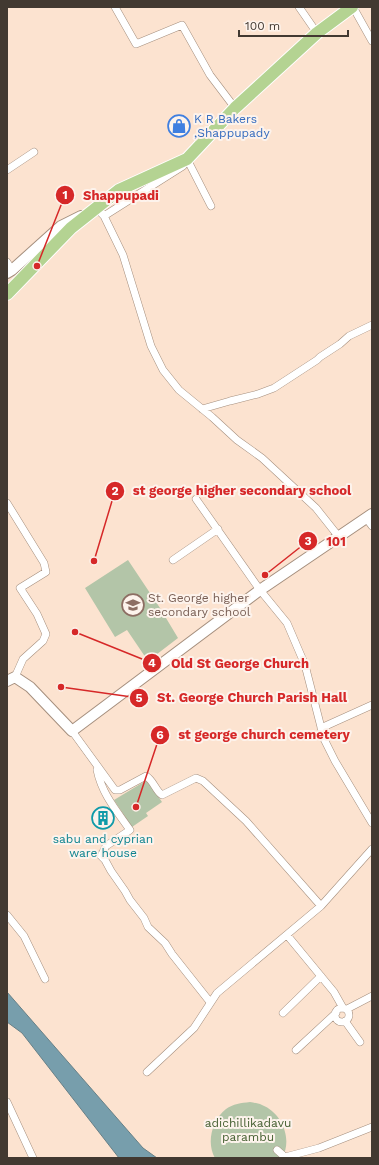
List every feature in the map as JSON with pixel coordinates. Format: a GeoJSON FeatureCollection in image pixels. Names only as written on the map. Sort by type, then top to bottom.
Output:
{"type":"FeatureCollection","features":[{"type":"Feature","properties":{"kind":"highway"},"geometry":{"type":"LineString","coordinates":[[7,294],[71,228],[100,212],[119,190],[187,159],[235,108],[318,34],[352,7]]}},
{"type":"Feature","properties":{"kind":"main road"},"geometry":{"type":"LineString","coordinates":[[9,268],[61,226],[100,212]]}},
{"type":"Feature","properties":{"kind":"main road"},"geometry":{"type":"LineString","coordinates":[[11,679],[30,687],[72,731],[260,590],[339,537],[370,519]]}},
{"type":"Feature","properties":{"kind":"street"},"geometry":{"type":"LineString","coordinates":[[115,7],[136,44],[182,25],[210,75],[235,108]]}},
{"type":"Feature","properties":{"kind":"street"},"geometry":{"type":"LineString","coordinates":[[299,7],[318,34]]}},
{"type":"Feature","properties":{"kind":"street"},"geometry":{"type":"LineString","coordinates":[[352,7],[372,41]]}},
{"type":"Feature","properties":{"kind":"street"},"geometry":{"type":"LineString","coordinates":[[7,170],[34,152]]}},
{"type":"Feature","properties":{"kind":"street"},"geometry":{"type":"LineString","coordinates":[[187,159],[211,206]]}},
{"type":"Feature","properties":{"kind":"street"},"geometry":{"type":"LineString","coordinates":[[100,212],[123,255],[151,346],[163,370],[179,390],[237,440],[262,458],[283,476],[316,508],[339,537]]}},
{"type":"Feature","properties":{"kind":"street"},"geometry":{"type":"LineString","coordinates":[[202,409],[258,394],[274,388],[317,360],[349,336],[372,325]]}},
{"type":"Feature","properties":{"kind":"street"},"geometry":{"type":"LineString","coordinates":[[196,499],[260,590],[287,623],[306,665],[324,739],[372,823]]}},
{"type":"Feature","properties":{"kind":"street"},"geometry":{"type":"LineString","coordinates":[[7,503],[44,562],[46,572],[20,588],[37,614],[46,634],[43,641],[23,659],[11,679]]}},
{"type":"Feature","properties":{"kind":"street"},"geometry":{"type":"LineString","coordinates":[[173,560],[218,529]]}},
{"type":"Feature","properties":{"kind":"street"},"geometry":{"type":"LineString","coordinates":[[321,728],[372,704]]}},
{"type":"Feature","properties":{"kind":"street"},"geometry":{"type":"LineString","coordinates":[[72,731],[96,766],[115,790],[120,790],[146,776],[162,795],[196,778],[203,781],[246,821],[321,906]]}},
{"type":"Feature","properties":{"kind":"street"},"geometry":{"type":"LineString","coordinates":[[96,766],[100,784],[112,805],[130,830],[106,846],[101,856],[106,860],[130,900],[144,918],[148,927],[165,943],[210,1002]]}},
{"type":"Feature","properties":{"kind":"street"},"geometry":{"type":"LineString","coordinates":[[147,1072],[194,1028],[217,992],[321,906],[372,849]]}},
{"type":"Feature","properties":{"kind":"street"},"geometry":{"type":"LineString","coordinates":[[7,915],[24,936],[45,979]]}},
{"type":"Feature","properties":{"kind":"street"},"geometry":{"type":"LineString","coordinates":[[287,935],[334,992],[349,1016],[345,1021]]}},
{"type":"Feature","properties":{"kind":"street"},"geometry":{"type":"LineString","coordinates":[[283,1014],[321,976]]}},
{"type":"Feature","properties":{"kind":"street"},"geometry":{"type":"LineString","coordinates":[[296,1050],[336,1013],[338,1009],[345,1009],[372,996]]}},
{"type":"Feature","properties":{"kind":"street"},"geometry":{"type":"LineString","coordinates":[[336,1013],[337,1019],[341,1022],[345,1021]]}},
{"type":"Feature","properties":{"kind":"street"},"geometry":{"type":"LineString","coordinates":[[345,1021],[360,1042]]}},
{"type":"Feature","properties":{"kind":"street"},"geometry":{"type":"LineString","coordinates":[[7,1102],[33,1158]]}},
{"type":"Feature","properties":{"kind":"street"},"geometry":{"type":"LineString","coordinates":[[277,1150],[285,1157],[319,1148],[372,1127]]}},
{"type":"Feature","properties":{"kind":"green space"},"geometry":{"type":"Polygon","coordinates":[[[128,560],[178,638],[148,661],[127,630],[115,637],[85,588],[128,560]]]}},
{"type":"Feature","properties":{"kind":"green space"},"geometry":{"type":"Polygon","coordinates":[[[147,780],[162,802],[146,813],[148,816],[132,827],[114,800],[147,780]]]}},
{"type":"Feature","properties":{"kind":"green space","name":"adichillikadavu parambu"},"geometry":{"type":"Polygon","coordinates":[[[250,1102],[260,1104],[269,1109],[280,1120],[284,1127],[286,1143],[282,1158],[215,1158],[212,1152],[211,1139],[217,1119],[229,1107],[250,1102]]]}},
{"type":"Feature","properties":{"kind":"water"},"geometry":{"type":"Polygon","coordinates":[[[7,992],[143,1148],[157,1158],[119,1158],[22,1033],[7,1022],[7,992]]]}},
{"type":"Feature","properties":{"kind":"place","name":"K R Bakers ,Shappupady"},"geometry":{"type":"Point","coordinates":[179,126]}},
{"type":"Feature","properties":{"kind":"place","name":"Shappupadi"},"geometry":{"type":"Point","coordinates":[37,266]}},
{"type":"Feature","properties":{"kind":"place","name":"st george higher secondary school"},"geometry":{"type":"Point","coordinates":[94,561]}},
{"type":"Feature","properties":{"kind":"place","name":"101"},"geometry":{"type":"Point","coordinates":[265,575]}},
{"type":"Feature","properties":{"kind":"place","name":"St. George higher secondary school"},"geometry":{"type":"Point","coordinates":[133,605]}},
{"type":"Feature","properties":{"kind":"place","name":"Old St George Church"},"geometry":{"type":"Point","coordinates":[75,632]}},
{"type":"Feature","properties":{"kind":"place","name":"St. George Church Parish Hall"},"geometry":{"type":"Point","coordinates":[61,687]}},
{"type":"Feature","properties":{"kind":"place","name":"st george church cemetery"},"geometry":{"type":"Point","coordinates":[136,807]}},
{"type":"Feature","properties":{"kind":"place","name":"sabu and cyprian ware house"},"geometry":{"type":"Point","coordinates":[103,818]}}]}
